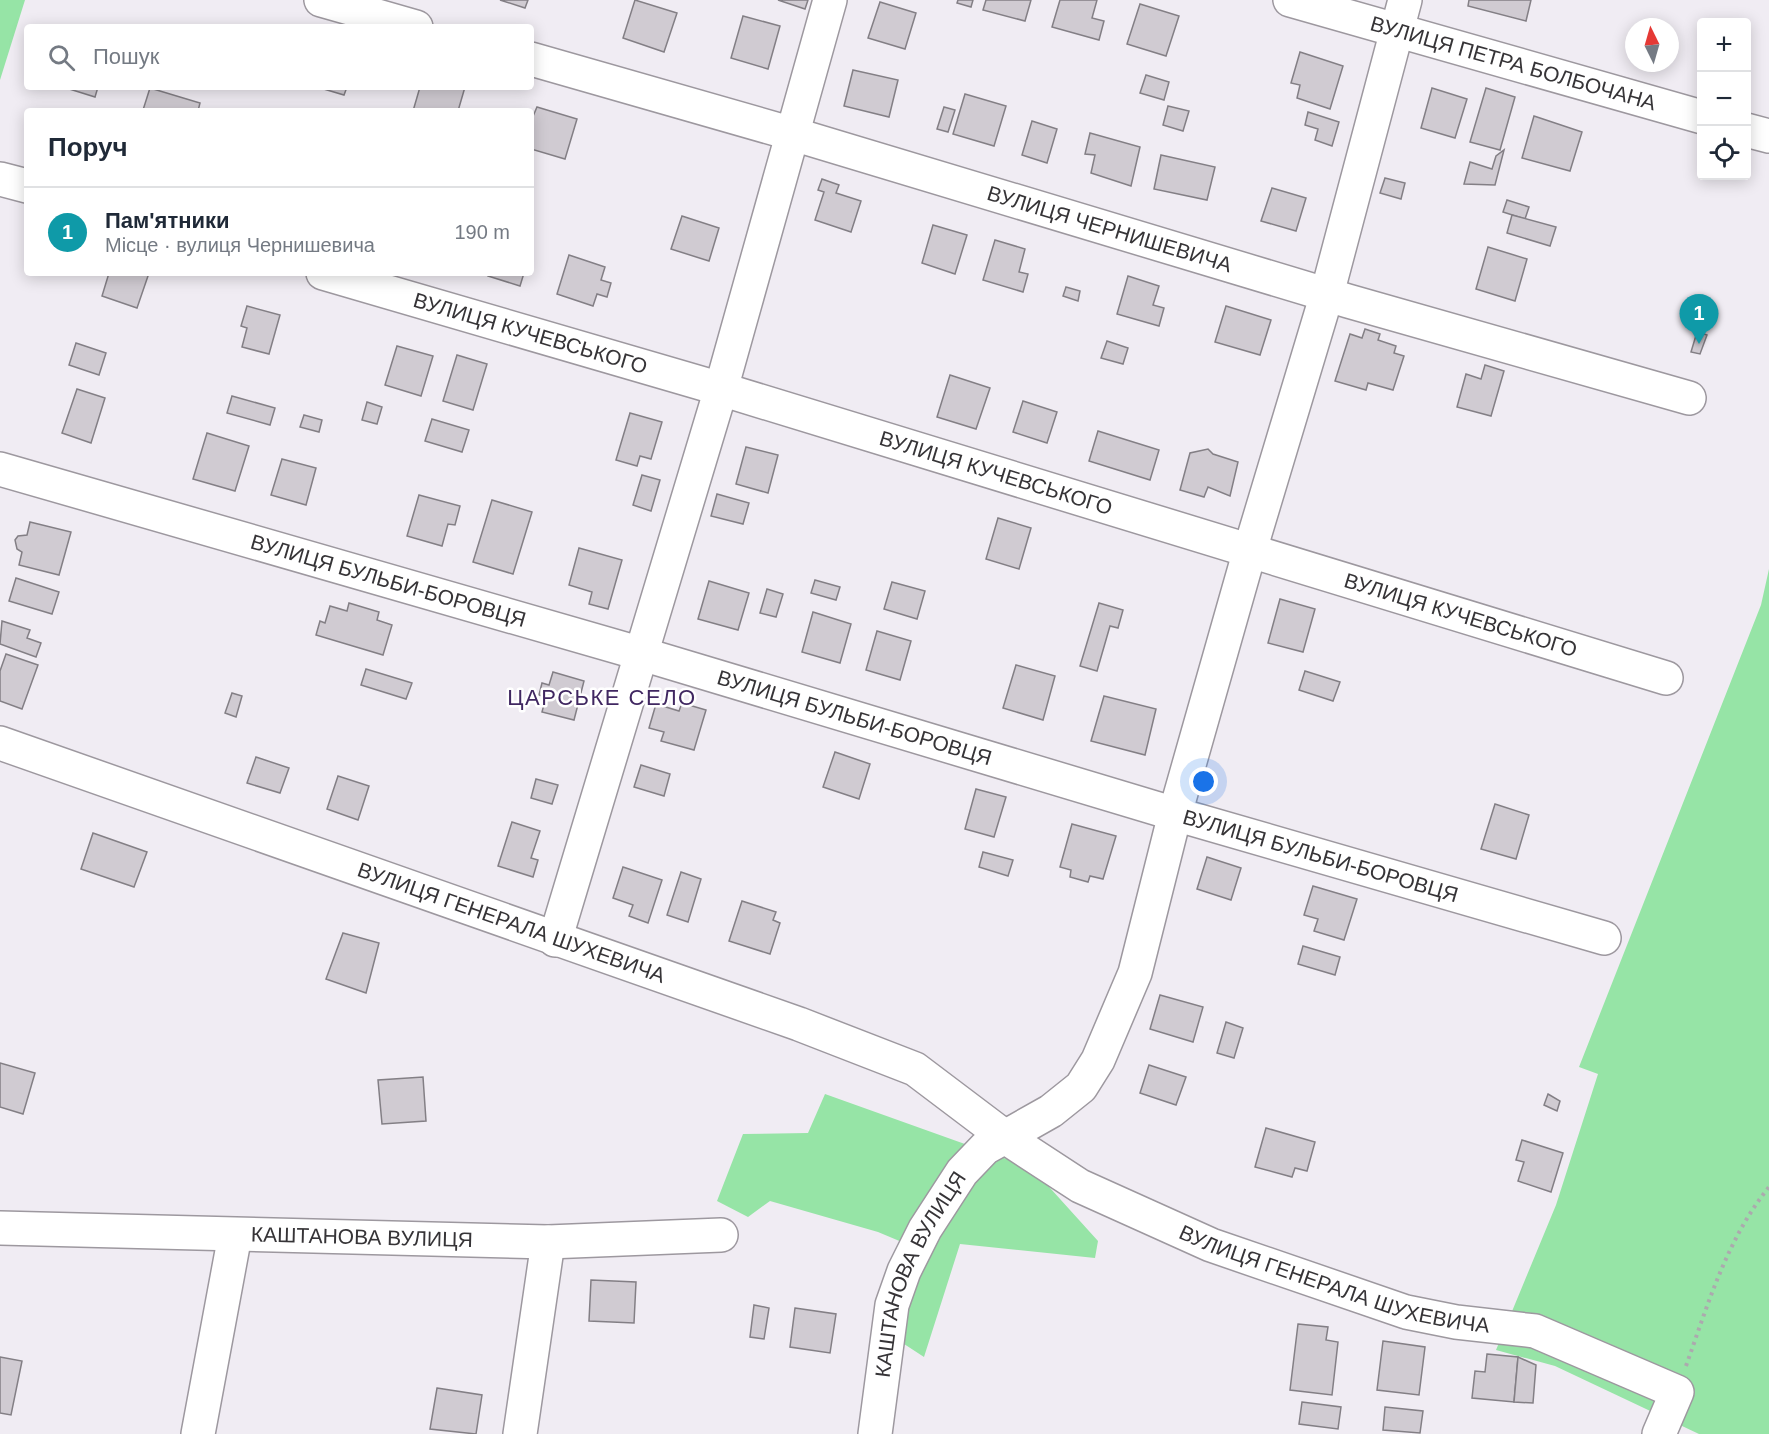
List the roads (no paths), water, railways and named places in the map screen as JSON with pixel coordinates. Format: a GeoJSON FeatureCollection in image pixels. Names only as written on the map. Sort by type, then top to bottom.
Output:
{"type":"FeatureCollection","features":[{"type":"Feature","properties":{"kind":"street"},"geometry":{"type":"LineString","coordinates":[[321,0],[405,24]]}},
{"type":"Feature","properties":{"kind":"street"},"geometry":{"type":"LineString","coordinates":[[555,940],[721,389],[830,0]]}},
{"type":"Feature","properties":{"kind":"street","name":"ВУЛИЦЯ ПЕТРА БОЛБОЧАНА"},"geometry":{"type":"LineString","coordinates":[[1290,0],[1697,116]]}},
{"type":"Feature","properties":{"kind":"street"},"geometry":{"type":"LineString","coordinates":[[1005,1137],[1051,1111],[1081,1087],[1098,1060],[1135,973],[1175,814],[1250,550],[1327,294],[1405,0]]}},
{"type":"Feature","properties":{"kind":"street","name":"ВУЛИЦЯ ЧЕРНИШЕВИЧА"},"geometry":{"type":"LineString","coordinates":[[534,60],[793,134],[1327,294],[1689,398]]}},
{"type":"Feature","properties":{"kind":"street"},"geometry":{"type":"LineString","coordinates":[[1751,131],[1769,136]]}},
{"type":"Feature","properties":{"kind":"street"},"geometry":{"type":"LineString","coordinates":[[0,178],[24,185]]}},
{"type":"Feature","properties":{"kind":"street","name":"ВУЛИЦЯ КУЧЕВСЬКОГО"},"geometry":{"type":"LineString","coordinates":[[333,276],[721,389],[1666,678]]}},
{"type":"Feature","properties":{"kind":"street","name":"ВУЛИЦЯ БУЛЬБИ-БОРОВЦЯ"},"geometry":{"type":"LineString","coordinates":[[0,470],[642,654],[1175,814],[1604,938]]}},
{"type":"Feature","properties":{"kind":"street","name":"ВУЛИЦЯ ГЕНЕРАЛА ШУХЕВИЧА"},"geometry":{"type":"LineString","coordinates":[[0,743],[799,1024],[915,1069],[1005,1137],[1080,1186],[1211,1245],[1406,1312],[1456,1322],[1535,1332],[1677,1392],[1659,1434]]}},
{"type":"Feature","properties":{"kind":"street","name":"КАШТАНОВА ВУЛИЦЯ"},"geometry":{"type":"LineString","coordinates":[[875,1434],[892,1305],[904,1271],[925,1229],[962,1172],[985,1148],[1005,1137]]}},
{"type":"Feature","properties":{"kind":"street","name":"КАШТАНОВА ВУЛИЦЯ"},"geometry":{"type":"LineString","coordinates":[[0,1228],[548,1242],[721,1235]]}},
{"type":"Feature","properties":{"kind":"street"},"geometry":{"type":"LineString","coordinates":[[198,1434],[235,1234]]}},
{"type":"Feature","properties":{"kind":"street"},"geometry":{"type":"LineString","coordinates":[[519,1434],[548,1242]]}},
{"type":"Feature","properties":{"kind":"place","name":"Пам'ятники"},"geometry":{"type":"Point","coordinates":[1699,344]}},
{"type":"Feature","properties":{"kind":"district","name":"ЦАРСЬКЕ СЕЛО"},"geometry":{"type":"Point","coordinates":[602,697]}}]}
